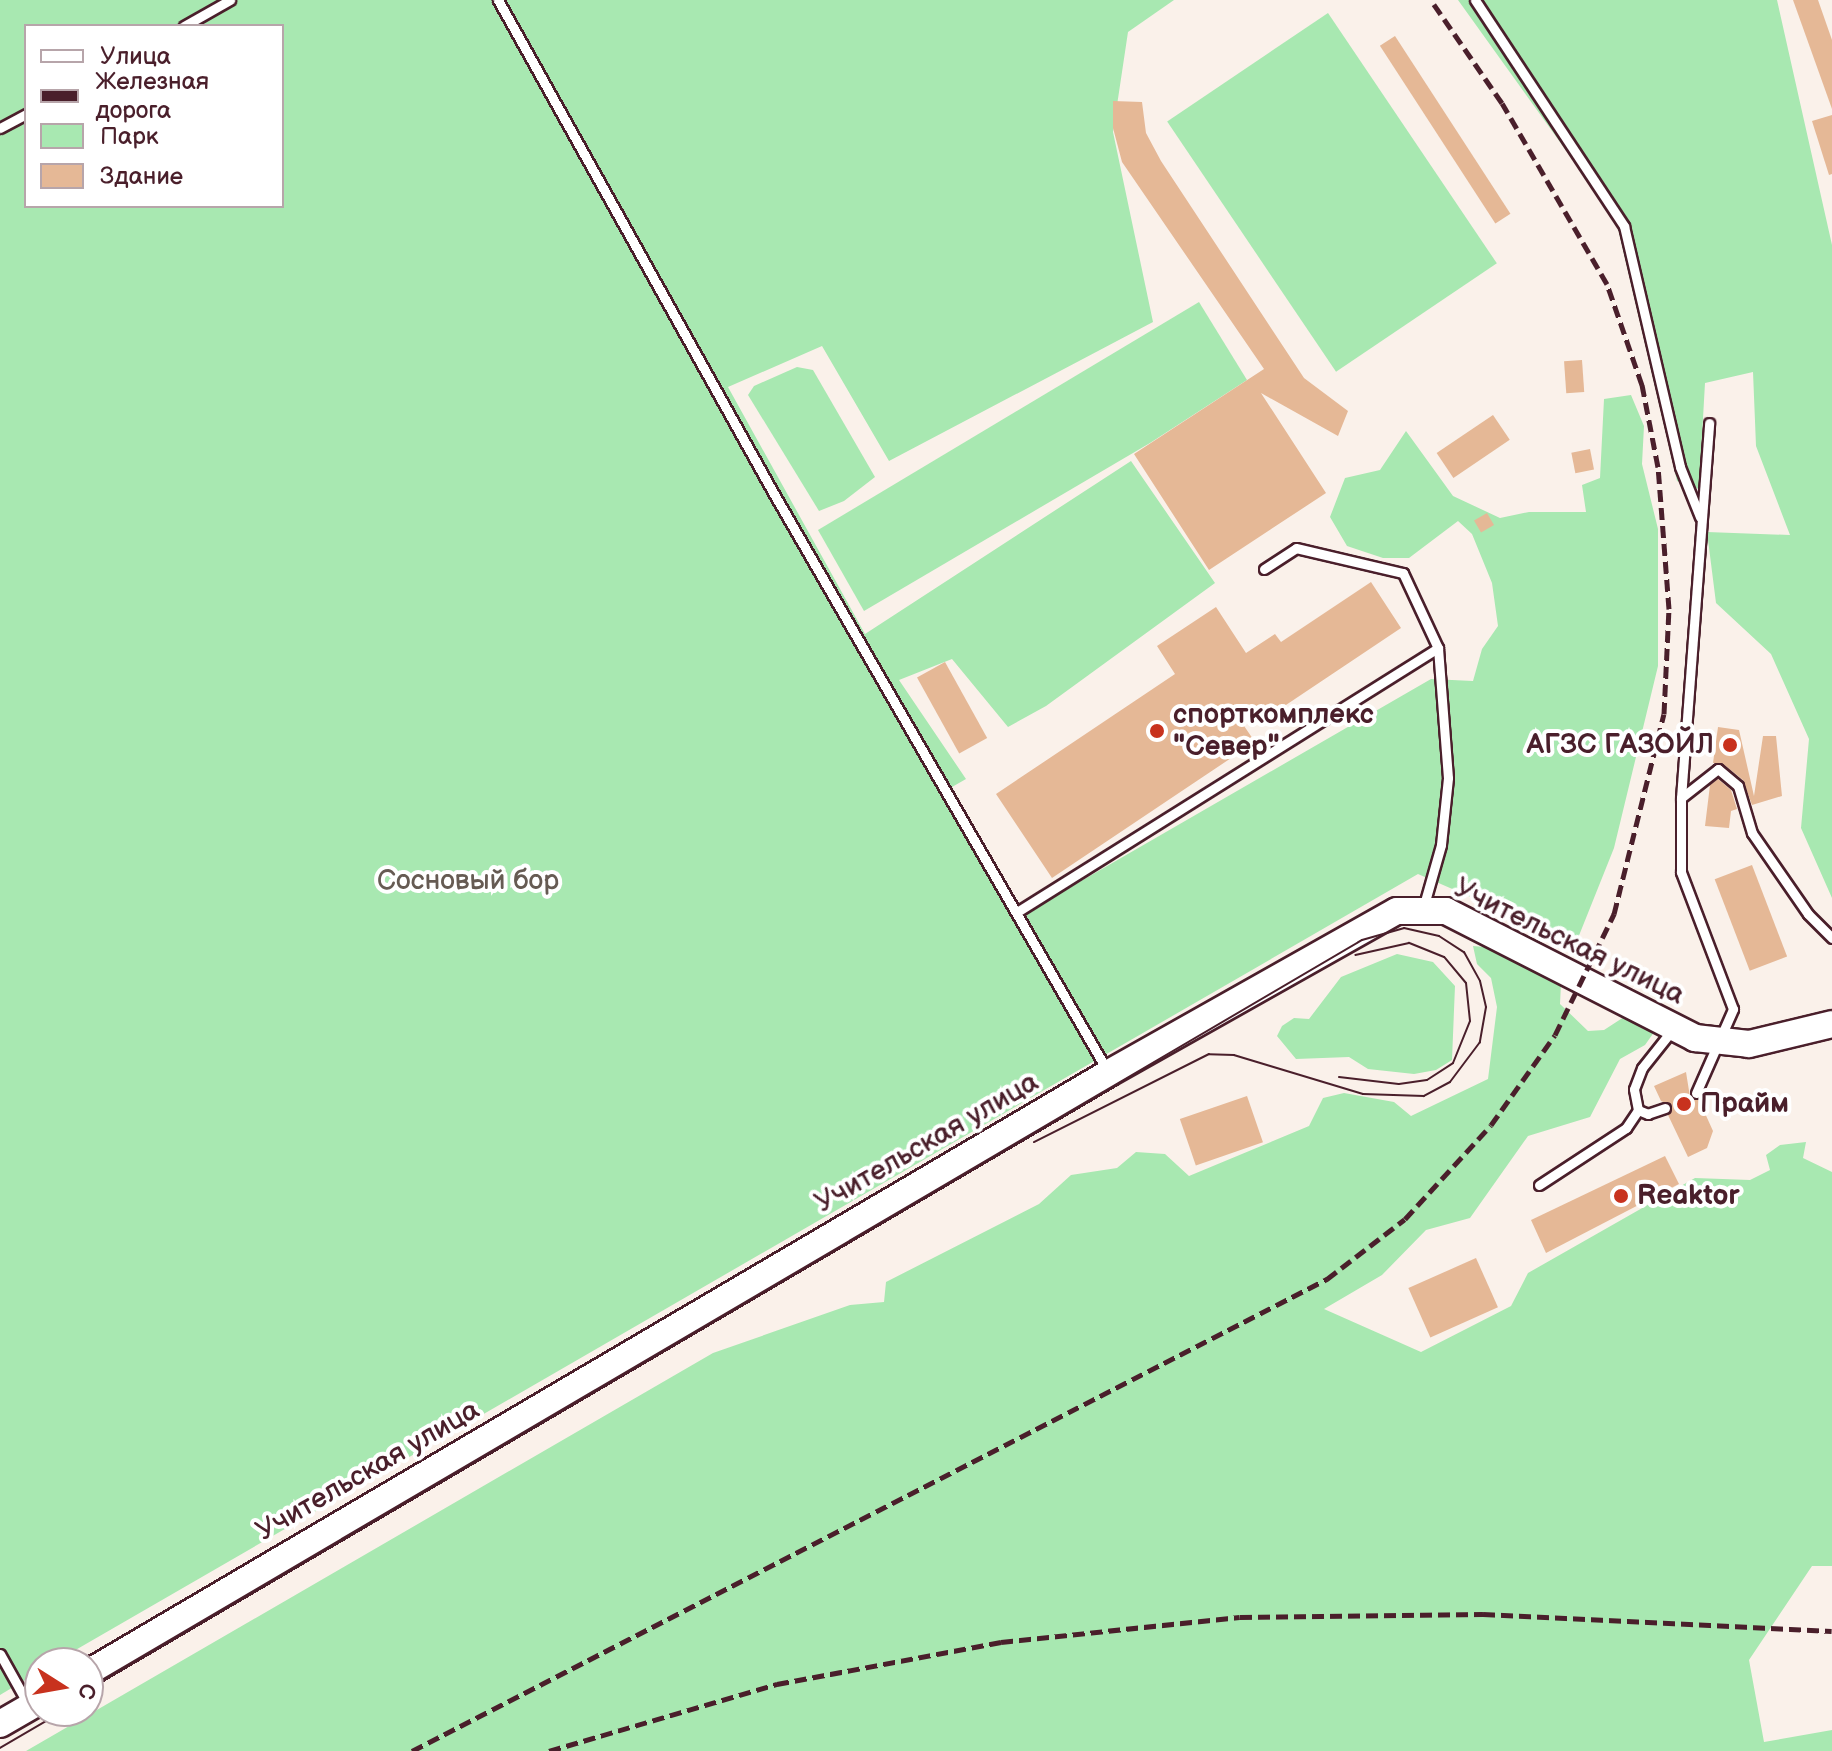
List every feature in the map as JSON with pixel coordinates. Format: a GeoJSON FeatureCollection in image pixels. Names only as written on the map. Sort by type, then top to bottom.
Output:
{"type":"FeatureCollection","features":[{"type":"Feature","properties":{"kind":"main road","name":"Учительская улица"},"geometry":{"type":"LineString","coordinates":[[104,1664],[1109,1073],[1397,911],[1423,908],[1466,920],[1673,1029],[1719,1044],[1749,1044],[1832,1024]]}},
{"type":"Feature","properties":{"kind":"main road"},"geometry":{"type":"LineString","coordinates":[[0,1724],[24,1710]]}},
{"type":"Feature","properties":{"kind":"lane"},"geometry":{"type":"LineString","coordinates":[[188,24],[230,0]]}},
{"type":"Feature","properties":{"kind":"lane"},"geometry":{"type":"LineString","coordinates":[[498,0],[774,494],[1109,1073]]}},
{"type":"Feature","properties":{"kind":"lane"},"geometry":{"type":"LineString","coordinates":[[1475,0],[1624,226],[1680,467],[1700,517]]}},
{"type":"Feature","properties":{"kind":"lane"},"geometry":{"type":"LineString","coordinates":[[0,128],[24,115]]}},
{"type":"Feature","properties":{"kind":"lane"},"geometry":{"type":"LineString","coordinates":[[1696,1093],[1733,1009],[1681,872],[1681,798],[1695,663],[1700,517],[1709,423]]}},
{"type":"Feature","properties":{"kind":"lane"},"geometry":{"type":"LineString","coordinates":[[1264,569],[1296,548],[1403,573],[1438,648],[1448,778],[1441,845],[1423,908]]}},
{"type":"Feature","properties":{"kind":"lane"},"geometry":{"type":"LineString","coordinates":[[1017,912],[1438,648]]}},
{"type":"Feature","properties":{"kind":"lane"},"geometry":{"type":"LineString","coordinates":[[1681,798],[1718,769],[1738,786],[1752,833],[1808,914],[1832,938]]}},
{"type":"Feature","properties":{"kind":"lane"},"geometry":{"type":"LineString","coordinates":[[1539,1185],[1626,1128],[1638,1110],[1634,1089],[1642,1068],[1673,1029]]}},
{"type":"Feature","properties":{"kind":"lane"},"geometry":{"type":"LineString","coordinates":[[1638,1110],[1648,1114],[1665,1108]]}},
{"type":"Feature","properties":{"kind":"lane"},"geometry":{"type":"LineString","coordinates":[[0,1654],[24,1688]]}},
{"type":"Feature","properties":{"kind":"green space","name":"Сосновый бор"},"geometry":{"type":"Polygon","coordinates":[[[0,0],[1174,0],[1128,32],[1113,132],[1153,322],[889,461],[822,346],[728,387],[865,634],[1131,461],[1215,583],[1046,706],[1008,727],[952,659],[899,680],[966,779],[952,787],[1013,904],[1024,914],[1431,679],[1473,681],[1482,649],[1498,626],[1492,583],[1472,534],[1458,521],[1409,558],[1383,558],[1347,546],[1330,517],[1345,478],[1380,470],[1406,431],[1453,496],[1500,518],[1529,512],[1586,512],[1582,485],[1600,478],[1604,399],[1631,395],[1644,426],[1642,464],[1658,529],[1658,666],[1614,848],[1576,943],[1418,874],[81,1647],[24,1647],[24,1681],[0,1695],[0,0]]]}},
{"type":"Feature","properties":{"kind":"green space"},"geometry":{"type":"Polygon","coordinates":[[[1458,0],[1777,0],[1832,245],[1832,898],[1801,828],[1809,739],[1771,654],[1716,603],[1707,532],[1790,535],[1756,446],[1753,372],[1705,383],[1699,489],[1677,481],[1616,220],[1458,0]]]}},
{"type":"Feature","properties":{"kind":"green space"},"geometry":{"type":"Polygon","coordinates":[[[1328,13],[1497,263],[1336,372],[1167,121],[1328,13]]]}},
{"type":"Feature","properties":{"kind":"green space"},"geometry":{"type":"Polygon","coordinates":[[[1199,302],[1247,380],[1150,443],[864,611],[818,530],[1199,302]]]}},
{"type":"Feature","properties":{"kind":"green space"},"geometry":{"type":"Polygon","coordinates":[[[797,367],[813,370],[875,477],[844,501],[819,511],[748,395],[754,386],[797,367]]]}},
{"type":"Feature","properties":{"kind":"green space"},"geometry":{"type":"Polygon","coordinates":[[[1473,946],[1495,948],[1561,983],[1560,1004],[1588,1031],[1604,1030],[1624,1017],[1649,1018],[1657,1028],[1645,1045],[1620,1059],[1590,1117],[1528,1136],[1470,1218],[1426,1230],[1382,1275],[1324,1309],[1421,1352],[1511,1306],[1528,1273],[1695,1178],[1750,1180],[1770,1170],[1766,1155],[1780,1145],[1806,1142],[1803,1158],[1832,1172],[1832,1566],[1812,1566],[1749,1660],[1764,1742],[1832,1730],[1832,1751],[26,1751],[67,1727],[104,1727],[104,1706],[713,1353],[850,1305],[884,1302],[886,1282],[1039,1204],[1071,1175],[1117,1168],[1136,1152],[1165,1154],[1189,1176],[1309,1126],[1323,1098],[1344,1093],[1394,1102],[1411,1116],[1488,1079],[1497,1007],[1491,978],[1477,964],[1473,946]]]}},
{"type":"Feature","properties":{"kind":"green space"},"geometry":{"type":"Polygon","coordinates":[[[1397,954],[1433,962],[1455,986],[1452,1060],[1436,1070],[1414,1074],[1368,1069],[1349,1057],[1296,1059],[1277,1036],[1282,1026],[1294,1018],[1309,1019],[1341,977],[1397,954]]]}},
{"type":"Feature","properties":{"kind":"building"},"geometry":{"type":"Polygon","coordinates":[[[1793,0],[1818,0],[1832,40],[1832,109],[1793,0]]]}},
{"type":"Feature","properties":{"kind":"building"},"geometry":{"type":"Polygon","coordinates":[[[1395,36],[1510,214],[1495,224],[1380,46],[1395,36]]]}},
{"type":"Feature","properties":{"kind":"building"},"geometry":{"type":"Polygon","coordinates":[[[1113,101],[1142,102],[1146,133],[1161,161],[1304,378],[1348,411],[1338,436],[1261,393],[1326,493],[1209,570],[1134,454],[1264,369],[1122,162],[1113,128],[1113,101]]]}},
{"type":"Feature","properties":{"kind":"building"},"geometry":{"type":"Polygon","coordinates":[[[1832,115],[1832,174],[1829,175],[1812,121],[1832,115]]]}},
{"type":"Feature","properties":{"kind":"building"},"geometry":{"type":"Polygon","coordinates":[[[1582,360],[1584,392],[1566,393],[1564,361],[1582,360]]]}},
{"type":"Feature","properties":{"kind":"building"},"geometry":{"type":"Polygon","coordinates":[[[1493,415],[1510,440],[1453,478],[1437,453],[1493,415]]]}},
{"type":"Feature","properties":{"kind":"building"},"geometry":{"type":"Polygon","coordinates":[[[1590,449],[1594,470],[1575,473],[1571,453],[1590,449]]]}},
{"type":"Feature","properties":{"kind":"building"},"geometry":{"type":"Polygon","coordinates":[[[1487,513],[1494,525],[1481,533],[1474,520],[1487,513]]]}},
{"type":"Feature","properties":{"kind":"building","name":"спорткомплекс \"Север\""},"geometry":{"type":"Polygon","coordinates":[[[1371,582],[1401,628],[1271,715],[1264,704],[1240,720],[1255,742],[1052,878],[996,794],[1175,674],[1157,646],[1216,607],[1246,653],[1275,634],[1281,642],[1371,582]]]}},
{"type":"Feature","properties":{"kind":"building"},"geometry":{"type":"Polygon","coordinates":[[[945,662],[987,738],[959,754],[917,678],[945,662]]]}},
{"type":"Feature","properties":{"kind":"building"},"geometry":{"type":"Polygon","coordinates":[[[1718,727],[1739,730],[1754,796],[1763,736],[1776,736],[1782,796],[1752,805],[1743,780],[1722,763],[1713,763],[1718,727]]]}},
{"type":"Feature","properties":{"kind":"building"},"geometry":{"type":"Polygon","coordinates":[[[1718,779],[1731,790],[1737,809],[1731,811],[1729,828],[1705,826],[1710,785],[1718,779]]]}},
{"type":"Feature","properties":{"kind":"building"},"geometry":{"type":"Polygon","coordinates":[[[1752,865],[1787,956],[1750,971],[1715,879],[1752,865]]]}},
{"type":"Feature","properties":{"kind":"building"},"geometry":{"type":"Polygon","coordinates":[[[1686,1072],[1690,1097],[1699,1100],[1713,1131],[1707,1148],[1688,1157],[1668,1115],[1672,1105],[1661,1101],[1654,1086],[1686,1072]]]}},
{"type":"Feature","properties":{"kind":"building"},"geometry":{"type":"Polygon","coordinates":[[[1247,1096],[1263,1142],[1196,1165],[1180,1119],[1247,1096]]]}},
{"type":"Feature","properties":{"kind":"building"},"geometry":{"type":"Polygon","coordinates":[[[1665,1156],[1679,1184],[1546,1253],[1531,1220],[1665,1156]]]}},
{"type":"Feature","properties":{"kind":"building"},"geometry":{"type":"Polygon","coordinates":[[[1476,1258],[1498,1307],[1430,1337],[1408,1288],[1476,1258]]]}},
{"type":"Feature","properties":{"kind":"tram line"},"geometry":{"type":"LineString","coordinates":[[104,1679],[1362,940],[1404,928],[1439,936],[1464,952],[1480,981],[1486,1007],[1480,1042],[1450,1082],[1424,1096],[1363,1094],[1234,1055],[1209,1054],[1034,1142]]}},
{"type":"Feature","properties":{"kind":"tram line"},"geometry":{"type":"LineString","coordinates":[[1339,1077],[1399,1084],[1427,1080],[1453,1063],[1470,1021],[1466,983],[1444,957],[1409,943],[1355,955]]}},
{"type":"Feature","properties":{"kind":"tram line"},"geometry":{"type":"LineString","coordinates":[[0,1748],[36,1727]]}},
{"type":"Feature","properties":{"kind":"railway"},"geometry":{"type":"LineString","coordinates":[[412,1751],[1327,1279],[1405,1219],[1491,1125],[1555,1035],[1614,914],[1664,714],[1669,609],[1658,467],[1642,385],[1607,284],[1502,103],[1431,0]]}},
{"type":"Feature","properties":{"kind":"railway"},"geometry":{"type":"LineString","coordinates":[[549,1751],[777,1684],[1001,1642],[1240,1617],[1483,1614],[1832,1631]]}},
{"type":"Feature","properties":{"kind":"place","name":"спорткомплекс \"Север\""},"geometry":{"type":"Point","coordinates":[1157,731]}},
{"type":"Feature","properties":{"kind":"place","name":"АГЗС ГАЗОЙЛ"},"geometry":{"type":"Point","coordinates":[1730,745]}},
{"type":"Feature","properties":{"kind":"place","name":"Прайм"},"geometry":{"type":"Point","coordinates":[1684,1104]}},
{"type":"Feature","properties":{"kind":"place","name":"Reaktor"},"geometry":{"type":"Point","coordinates":[1621,1196]}}]}
